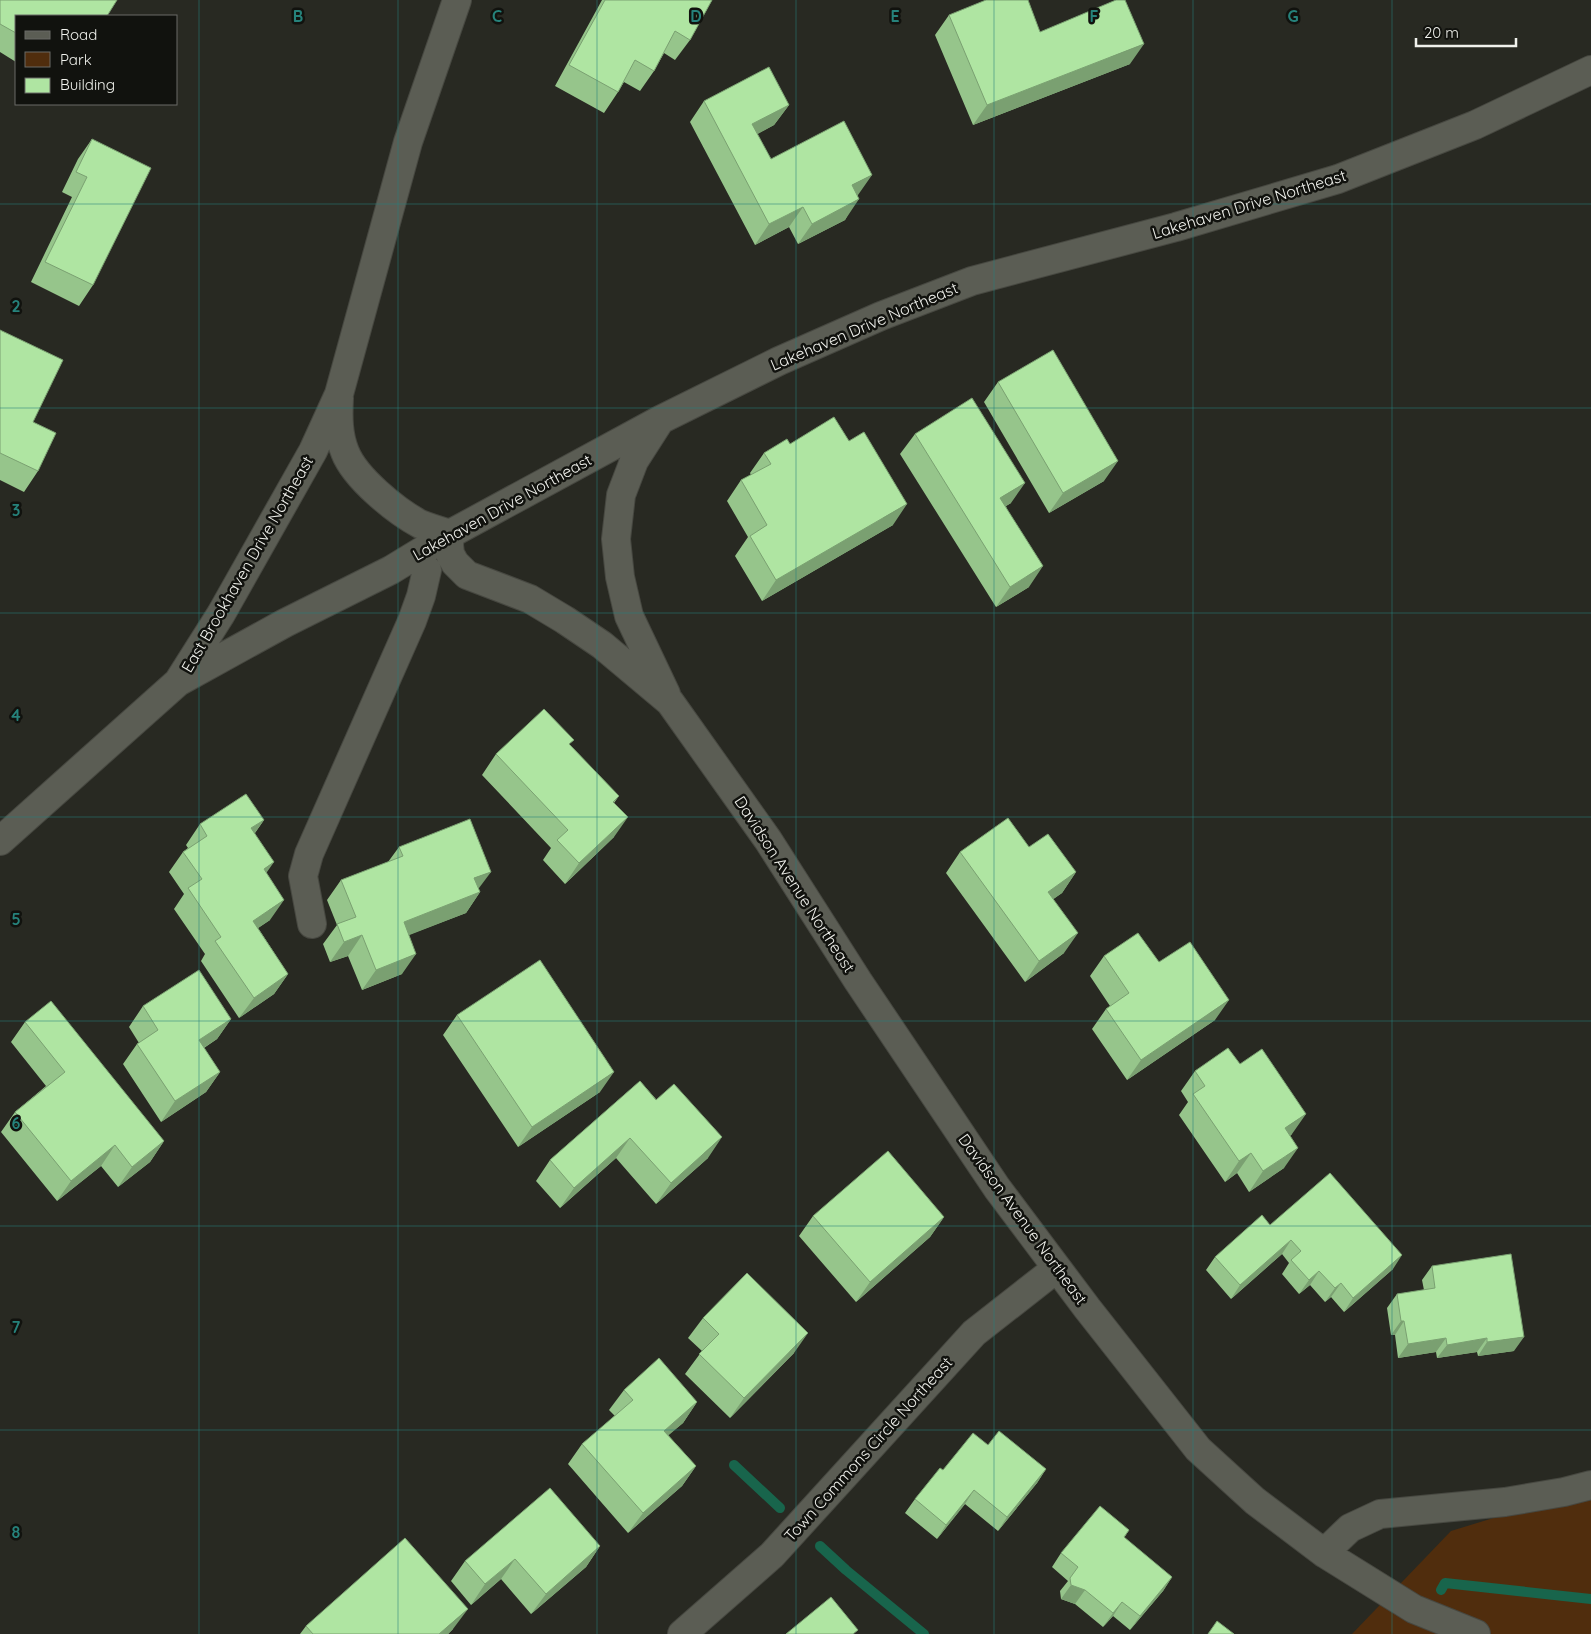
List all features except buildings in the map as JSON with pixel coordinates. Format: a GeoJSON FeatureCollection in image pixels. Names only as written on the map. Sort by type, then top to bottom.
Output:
{"type":"FeatureCollection","features":[{"type":"Feature","properties":{"kind":"street","name":"East Brookhaven Drive Northeast"},"geometry":{"type":"LineString","coordinates":[[0,841],[178,682],[220,614],[313,451],[339,394],[408,142],[457,0]]}},
{"type":"Feature","properties":{"kind":"street","name":"Lakehaven Drive Northeast"},"geometry":{"type":"LineString","coordinates":[[178,682],[285,623],[391,570],[450,534],[660,420],[779,361],[882,316],[972,281],[1176,227],[1338,179],[1475,125],[1591,70]]}},
{"type":"Feature","properties":{"kind":"street","name":"East Brookhaven Drive Northeast"},"geometry":{"type":"LineString","coordinates":[[339,394],[338,428],[345,453],[357,472],[372,488],[419,523],[450,534]]}},
{"type":"Feature","properties":{"kind":"street","name":"Davidson Avenue Northeast"},"geometry":{"type":"LineString","coordinates":[[660,420],[634,461],[621,495],[616,539],[620,577],[629,616],[670,702],[768,840],[858,981],[997,1188],[1198,1449],[1255,1501],[1324,1553],[1414,1609],[1476,1634]]}},
{"type":"Feature","properties":{"kind":"street","name":"Davidson Avenue Northeast"},"geometry":{"type":"LineString","coordinates":[[450,534],[450,554],[455,563],[467,575]]}},
{"type":"Feature","properties":{"kind":"street","name":"Davidson Avenue Northeast"},"geometry":{"type":"LineString","coordinates":[[391,570],[427,570],[467,575],[530,599],[602,645],[670,702]]}},
{"type":"Feature","properties":{"kind":"street"},"geometry":{"type":"LineString","coordinates":[[312,924],[303,876],[309,854],[412,620],[421,596],[427,570]]}},
{"type":"Feature","properties":{"kind":"street","name":"Town Commons Circle Northeast"},"geometry":{"type":"LineString","coordinates":[[682,1634],[772,1555],[974,1333],[1057,1268]]}},
{"type":"Feature","properties":{"kind":"street"},"geometry":{"type":"LineString","coordinates":[[1324,1553],[1350,1528],[1380,1514],[1505,1502],[1564,1492],[1591,1485]]}},
{"type":"Feature","properties":{"kind":"green space"},"geometry":{"type":"Polygon","coordinates":[[[1591,1488],[1591,1634],[1352,1634],[1451,1531],[1591,1488]]]}},
{"type":"Feature","properties":{"kind":"waterway"},"geometry":{"type":"LineString","coordinates":[[734,1465],[780,1508]]}},
{"type":"Feature","properties":{"kind":"waterway"},"geometry":{"type":"LineString","coordinates":[[820,1546],[846,1570],[924,1634]]}},
{"type":"Feature","properties":{"kind":"waterway"},"geometry":{"type":"LineString","coordinates":[[1441,1590],[1445,1583],[1591,1599]]}}]}
